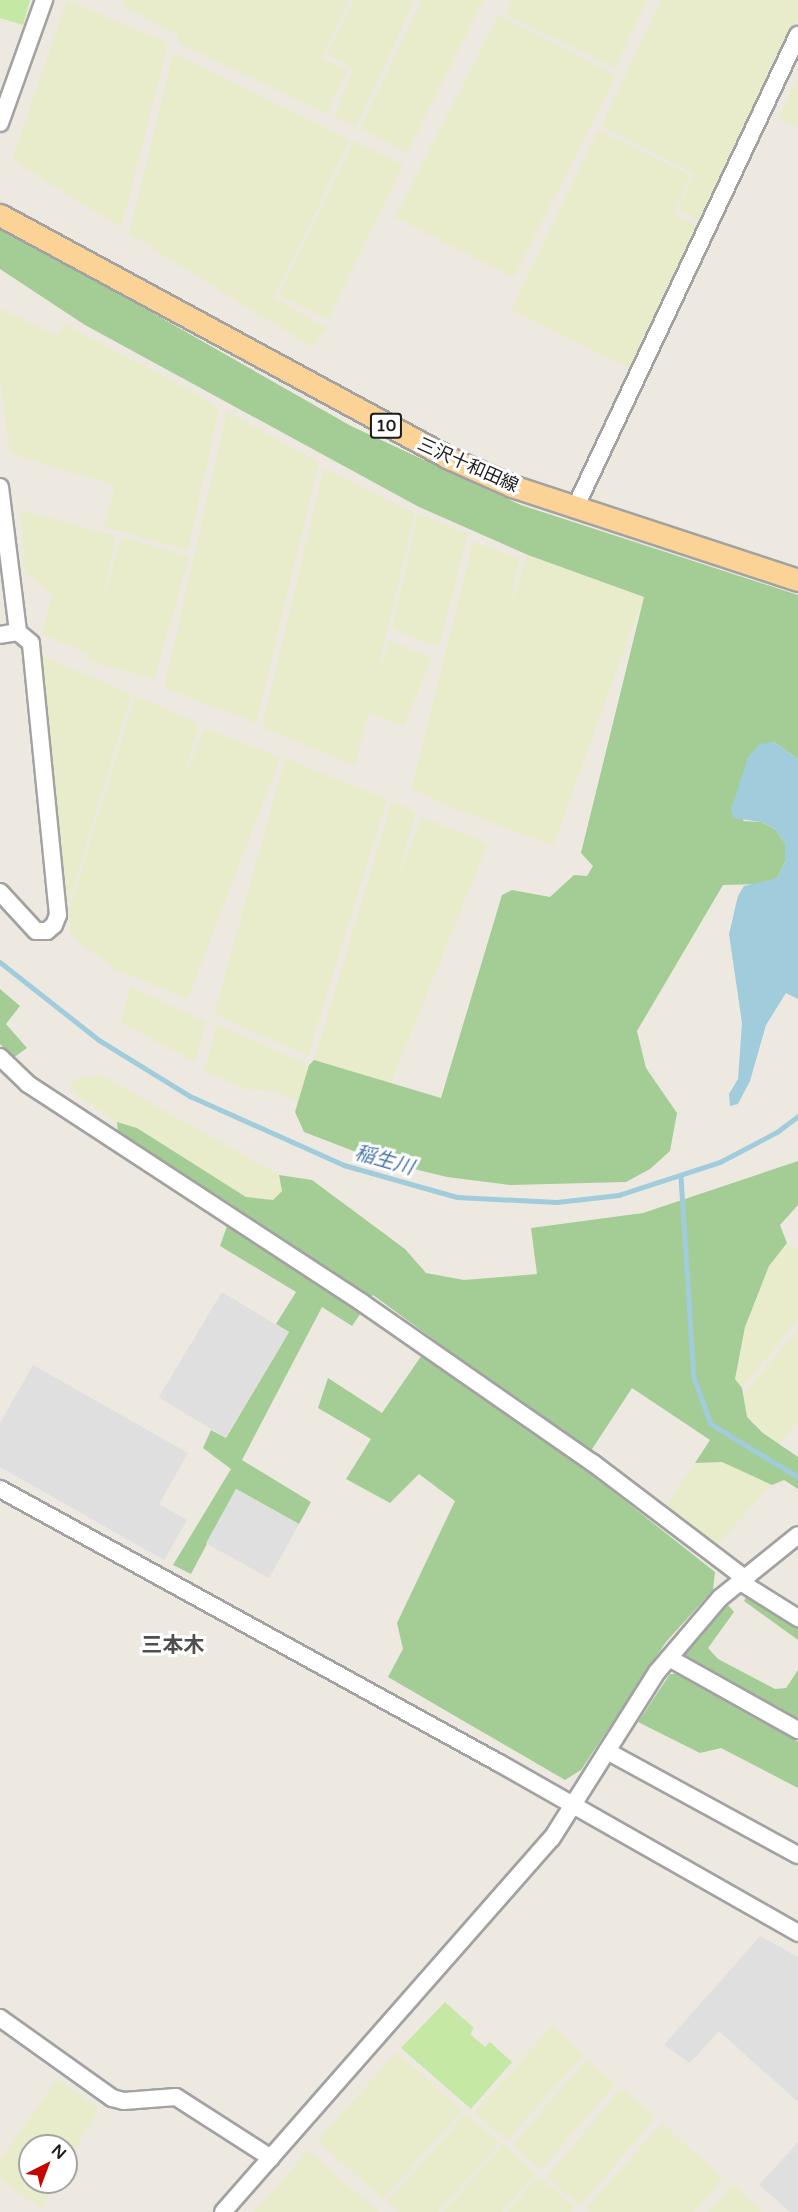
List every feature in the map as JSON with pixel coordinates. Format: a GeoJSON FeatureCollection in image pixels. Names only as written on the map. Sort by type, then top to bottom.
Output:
{"type":"FeatureCollection","features":[{"type":"Feature","properties":{"kind":"main road","name":"三沢十和田線"},"geometry":{"type":"LineString","coordinates":[[0,215],[391,429],[512,486],[798,580]]}},
{"type":"Feature","properties":{"kind":"street"},"geometry":{"type":"LineString","coordinates":[[0,123],[44,0]]}},
{"type":"Feature","properties":{"kind":"street"},"geometry":{"type":"LineString","coordinates":[[575,508],[798,35]]}},
{"type":"Feature","properties":{"kind":"street"},"geometry":{"type":"LineString","coordinates":[[0,487],[18,632],[31,643],[58,915],[54,925],[46,931],[36,931],[0,892]]}},
{"type":"Feature","properties":{"kind":"street"},"geometry":{"type":"LineString","coordinates":[[0,635],[18,632]]}},
{"type":"Feature","properties":{"kind":"street"},"geometry":{"type":"LineString","coordinates":[[0,1058],[28,1084],[279,1247],[592,1463],[741,1579],[798,1618]]}},
{"type":"Feature","properties":{"kind":"street"},"geometry":{"type":"LineString","coordinates":[[0,1489],[499,1763],[571,1807],[798,1933]]}},
{"type":"Feature","properties":{"kind":"street"},"geometry":{"type":"LineString","coordinates":[[223,2212],[552,1838],[669,1658],[741,1579],[798,1535]]}},
{"type":"Feature","properties":{"kind":"street"},"geometry":{"type":"LineString","coordinates":[[669,1658],[798,1730]]}},
{"type":"Feature","properties":{"kind":"street"},"geometry":{"type":"LineString","coordinates":[[607,1751],[798,1855]]}},
{"type":"Feature","properties":{"kind":"street"},"geometry":{"type":"LineString","coordinates":[[0,2018],[112,2098],[124,2101],[176,2097],[272,2158]]}},
{"type":"Feature","properties":{"kind":"green space"},"geometry":{"type":"Polygon","coordinates":[[[0,0],[30,0],[23,25],[0,18],[0,0]]]}},
{"type":"Feature","properties":{"kind":"green space"},"geometry":{"type":"Polygon","coordinates":[[[67,0],[168,43],[121,228],[12,160],[67,0]]]}},
{"type":"Feature","properties":{"kind":"green space"},"geometry":{"type":"Polygon","coordinates":[[[125,0],[349,0],[322,58],[347,71],[327,114],[179,43],[178,35],[122,5],[125,0]]]}},
{"type":"Feature","properties":{"kind":"green space"},"geometry":{"type":"Polygon","coordinates":[[[354,0],[415,0],[356,127],[334,116],[353,69],[327,54],[354,0]]]}},
{"type":"Feature","properties":{"kind":"green space"},"geometry":{"type":"Polygon","coordinates":[[[422,0],[484,0],[407,153],[360,128],[422,0]]]}},
{"type":"Feature","properties":{"kind":"green space"},"geometry":{"type":"Polygon","coordinates":[[[512,0],[647,0],[615,68],[505,14],[512,0]]]}},
{"type":"Feature","properties":{"kind":"green space"},"geometry":{"type":"Polygon","coordinates":[[[661,0],[798,0],[798,19],[701,222],[678,210],[694,174],[601,126],[661,0]]]}},
{"type":"Feature","properties":{"kind":"green space"},"geometry":{"type":"Polygon","coordinates":[[[498,15],[617,75],[513,278],[395,217],[498,15]]]}},
{"type":"Feature","properties":{"kind":"green space"},"geometry":{"type":"Polygon","coordinates":[[[173,53],[350,140],[274,298],[327,328],[313,348],[129,234],[173,53]]]}},
{"type":"Feature","properties":{"kind":"green space"},"geometry":{"type":"Polygon","coordinates":[[[798,77],[798,128],[778,118],[798,77]]]}},
{"type":"Feature","properties":{"kind":"green space"},"geometry":{"type":"Polygon","coordinates":[[[598,130],[691,176],[674,214],[698,227],[629,368],[511,310],[598,130]]]}},
{"type":"Feature","properties":{"kind":"green space"},"geometry":{"type":"Polygon","coordinates":[[[354,141],[403,165],[328,320],[279,296],[354,141]]]}},
{"type":"Feature","properties":{"kind":"green space"},"geometry":{"type":"Polygon","coordinates":[[[0,226],[351,426],[521,505],[798,595],[798,759],[774,742],[743,821],[761,822],[775,829],[785,843],[785,862],[777,878],[766,884],[723,885],[637,1031],[646,1068],[677,1113],[670,1151],[650,1169],[626,1182],[511,1185],[447,1177],[377,1160],[304,1132],[295,1112],[309,1065],[314,1060],[441,1098],[502,895],[512,890],[550,897],[574,875],[587,876],[593,866],[581,853],[644,597],[528,555],[419,507],[85,325],[0,269],[0,226]]]}},
{"type":"Feature","properties":{"kind":"green space"},"geometry":{"type":"Polygon","coordinates":[[[0,308],[57,336],[65,324],[197,394],[219,410],[188,550],[104,527],[115,485],[10,454],[0,379],[0,308]]]}},
{"type":"Feature","properties":{"kind":"green space"},"geometry":{"type":"Polygon","coordinates":[[[227,411],[319,463],[256,723],[164,688],[227,411]]]}},
{"type":"Feature","properties":{"kind":"green space"},"geometry":{"type":"Polygon","coordinates":[[[324,468],[415,514],[355,766],[262,727],[324,468]]]}},
{"type":"Feature","properties":{"kind":"green space"},"geometry":{"type":"Polygon","coordinates":[[[20,510],[116,536],[91,654],[42,635],[52,594],[25,574],[20,510]]]}},
{"type":"Feature","properties":{"kind":"green space"},"geometry":{"type":"Polygon","coordinates":[[[418,513],[468,534],[439,647],[392,629],[418,513]]]}},
{"type":"Feature","properties":{"kind":"green space"},"geometry":{"type":"Polygon","coordinates":[[[121,537],[189,557],[154,680],[86,660],[121,537]]]}},
{"type":"Feature","properties":{"kind":"green space"},"geometry":{"type":"Polygon","coordinates":[[[473,541],[520,559],[463,811],[411,789],[473,541]]]}},
{"type":"Feature","properties":{"kind":"green space"},"geometry":{"type":"Polygon","coordinates":[[[528,555],[644,597],[553,845],[438,803],[528,555]]]}},
{"type":"Feature","properties":{"kind":"green space"},"geometry":{"type":"Polygon","coordinates":[[[390,641],[432,658],[404,726],[362,710],[390,641]]]}},
{"type":"Feature","properties":{"kind":"green space"},"geometry":{"type":"Polygon","coordinates":[[[42,656],[132,694],[69,902],[64,900],[42,656]]]}},
{"type":"Feature","properties":{"kind":"green space"},"geometry":{"type":"Polygon","coordinates":[[[135,696],[199,723],[130,977],[79,943],[69,931],[70,907],[135,696]]]}},
{"type":"Feature","properties":{"kind":"green space"},"geometry":{"type":"Polygon","coordinates":[[[204,728],[281,757],[188,998],[112,969],[204,728]]]}},
{"type":"Feature","properties":{"kind":"green space"},"geometry":{"type":"Polygon","coordinates":[[[285,758],[387,799],[308,1056],[214,1014],[285,758]]]}},
{"type":"Feature","properties":{"kind":"green space"},"geometry":{"type":"Polygon","coordinates":[[[392,801],[416,812],[343,1068],[314,1060],[392,801]]]}},
{"type":"Feature","properties":{"kind":"green space"},"geometry":{"type":"Polygon","coordinates":[[[422,817],[488,844],[389,1088],[323,1062],[422,817]]]}},
{"type":"Feature","properties":{"kind":"green space"},"geometry":{"type":"Polygon","coordinates":[[[131,987],[206,1022],[195,1062],[120,1022],[131,987]]]}},
{"type":"Feature","properties":{"kind":"green space"},"geometry":{"type":"Polygon","coordinates":[[[0,989],[20,1006],[6,1024],[27,1048],[13,1058],[0,1044],[0,989]]]}},
{"type":"Feature","properties":{"kind":"green space"},"geometry":{"type":"Polygon","coordinates":[[[217,1024],[309,1065],[298,1101],[275,1091],[246,1089],[204,1071],[217,1024]]]}},
{"type":"Feature","properties":{"kind":"green space"},"geometry":{"type":"Polygon","coordinates":[[[102,1075],[279,1175],[282,1191],[273,1200],[246,1197],[137,1128],[117,1122],[70,1090],[75,1079],[102,1075]]]}},
{"type":"Feature","properties":{"kind":"green space"},"geometry":{"type":"Polygon","coordinates":[[[117,1122],[137,1128],[246,1197],[273,1200],[282,1191],[279,1175],[312,1180],[405,1249],[426,1273],[464,1280],[537,1274],[531,1228],[643,1213],[798,1161],[798,1205],[780,1225],[787,1243],[769,1266],[745,1327],[735,1379],[742,1388],[747,1417],[763,1433],[798,1457],[798,1489],[784,1480],[772,1485],[722,1462],[695,1463],[710,1440],[632,1388],[581,1466],[715,1572],[713,1590],[666,1642],[581,1770],[565,1780],[388,1677],[403,1649],[397,1623],[455,1501],[419,1474],[390,1503],[346,1479],[371,1439],[318,1408],[328,1378],[382,1413],[433,1339],[373,1295],[352,1326],[322,1307],[242,1460],[311,1502],[299,1524],[236,1489],[191,1574],[173,1565],[231,1469],[203,1448],[211,1430],[226,1438],[289,1332],[276,1324],[296,1292],[220,1246],[234,1206],[118,1133],[117,1122]]]}},
{"type":"Feature","properties":{"kind":"green space"},"geometry":{"type":"Polygon","coordinates":[[[787,1243],[798,1250],[798,1320],[742,1388],[735,1379],[745,1327],[769,1265],[787,1243]]]}},
{"type":"Feature","properties":{"kind":"green space"},"geometry":{"type":"Polygon","coordinates":[[[798,1329],[798,1422],[778,1445],[747,1417],[741,1397],[798,1329]]]}},
{"type":"Feature","properties":{"kind":"green space"},"geometry":{"type":"Polygon","coordinates":[[[722,1462],[772,1485],[718,1544],[665,1507],[695,1463],[722,1462]]]}},
{"type":"Feature","properties":{"kind":"green space"},"geometry":{"type":"Polygon","coordinates":[[[749,1592],[798,1625],[798,1640],[744,1601],[749,1592]]]}},
{"type":"Feature","properties":{"kind":"green space"},"geometry":{"type":"Polygon","coordinates":[[[728,1605],[734,1612],[708,1648],[718,1659],[775,1689],[786,1688],[798,1670],[798,1721],[685,1657],[688,1646],[728,1605]]]}},
{"type":"Feature","properties":{"kind":"green space"},"geometry":{"type":"Polygon","coordinates":[[[670,1674],[681,1674],[798,1742],[798,1788],[721,1748],[700,1753],[638,1722],[670,1674]]]}},
{"type":"Feature","properties":{"kind":"green space"},"geometry":{"type":"Polygon","coordinates":[[[445,2002],[474,2028],[470,2034],[485,2047],[490,2042],[512,2062],[471,2109],[401,2048],[445,2002]]]}},
{"type":"Feature","properties":{"kind":"green space"},"geometry":{"type":"Polygon","coordinates":[[[552,2026],[584,2055],[506,2141],[474,2112],[552,2026]]]}},
{"type":"Feature","properties":{"kind":"green space"},"geometry":{"type":"Polygon","coordinates":[[[397,2052],[462,2111],[383,2199],[317,2140],[397,2052]]]}},
{"type":"Feature","properties":{"kind":"green space"},"geometry":{"type":"Polygon","coordinates":[[[587,2059],[616,2084],[541,2170],[512,2145],[587,2059]]]}},
{"type":"Feature","properties":{"kind":"green space"},"geometry":{"type":"Polygon","coordinates":[[[57,2079],[99,2109],[78,2145],[78,2134],[18,2134],[57,2079]]]}},
{"type":"Feature","properties":{"kind":"green space"},"geometry":{"type":"Polygon","coordinates":[[[621,2088],[655,2117],[581,2206],[546,2177],[621,2088]]]}},
{"type":"Feature","properties":{"kind":"green space"},"geometry":{"type":"Polygon","coordinates":[[[466,2113],[500,2143],[438,2212],[399,2212],[387,2202],[466,2113]]]}},
{"type":"Feature","properties":{"kind":"green space"},"geometry":{"type":"Polygon","coordinates":[[[662,2123],[723,2179],[694,2212],[590,2212],[586,2208],[662,2123]]]}},
{"type":"Feature","properties":{"kind":"green space"},"geometry":{"type":"Polygon","coordinates":[[[18,2134],[18,2192],[0,2179],[0,2160],[18,2134]]]}},
{"type":"Feature","properties":{"kind":"green space"},"geometry":{"type":"Polygon","coordinates":[[[504,2144],[536,2174],[502,2212],[443,2212],[504,2144]]]}},
{"type":"Feature","properties":{"kind":"green space"},"geometry":{"type":"Polygon","coordinates":[[[308,2150],[379,2212],[254,2212],[308,2150]]]}},
{"type":"Feature","properties":{"kind":"green space"},"geometry":{"type":"Polygon","coordinates":[[[538,2176],[575,2208],[571,2212],[507,2212],[538,2176]]]}},
{"type":"Feature","properties":{"kind":"green space"},"geometry":{"type":"Polygon","coordinates":[[[733,2184],[762,2212],[708,2212],[733,2184]]]}},
{"type":"Feature","properties":{"kind":"green space"},"geometry":{"type":"Polygon","coordinates":[[[20,2194],[49,2194],[41,2209],[20,2194]]]}},
{"type":"Feature","properties":{"kind":"shaded area"},"geometry":{"type":"Polygon","coordinates":[[[222,1292],[289,1332],[226,1438],[159,1397],[222,1292]]]}},
{"type":"Feature","properties":{"kind":"shaded area"},"geometry":{"type":"Polygon","coordinates":[[[33,1365],[188,1453],[159,1504],[187,1520],[164,1560],[0,1467],[0,1423],[33,1365]]]}},
{"type":"Feature","properties":{"kind":"shaded area"},"geometry":{"type":"Polygon","coordinates":[[[236,1489],[299,1524],[269,1578],[206,1543],[236,1489]]]}},
{"type":"Feature","properties":{"kind":"shaded area"},"geometry":{"type":"Polygon","coordinates":[[[760,1936],[798,1957],[798,2102],[719,2031],[690,2063],[664,2045],[760,1936]]]}},
{"type":"Feature","properties":{"kind":"shaded area"},"geometry":{"type":"Polygon","coordinates":[[[798,2142],[798,2212],[790,2212],[759,2185],[798,2142]]]}},
{"type":"Feature","properties":{"kind":"water"},"geometry":{"type":"Polygon","coordinates":[[[774,742],[798,759],[798,999],[786,993],[766,1025],[750,1081],[738,1104],[730,1106],[729,1094],[738,1079],[742,1023],[729,934],[738,896],[744,886],[777,878],[785,862],[785,843],[775,829],[761,822],[733,818],[731,810],[748,757],[760,744],[774,742]]]}},
{"type":"Feature","properties":{"kind":"waterway","name":"稲生川"},"geometry":{"type":"LineString","coordinates":[[0,962],[99,1040],[190,1096],[344,1165],[457,1197],[557,1202],[619,1195],[720,1162],[777,1132],[798,1116]]}},
{"type":"Feature","properties":{"kind":"waterway"},"geometry":{"type":"LineString","coordinates":[[681,1177],[694,1377],[711,1424],[798,1477]]}},
{"type":"Feature","properties":{"kind":"district","name":"三本木"},"geometry":{"type":"Point","coordinates":[173,1646]}}]}
